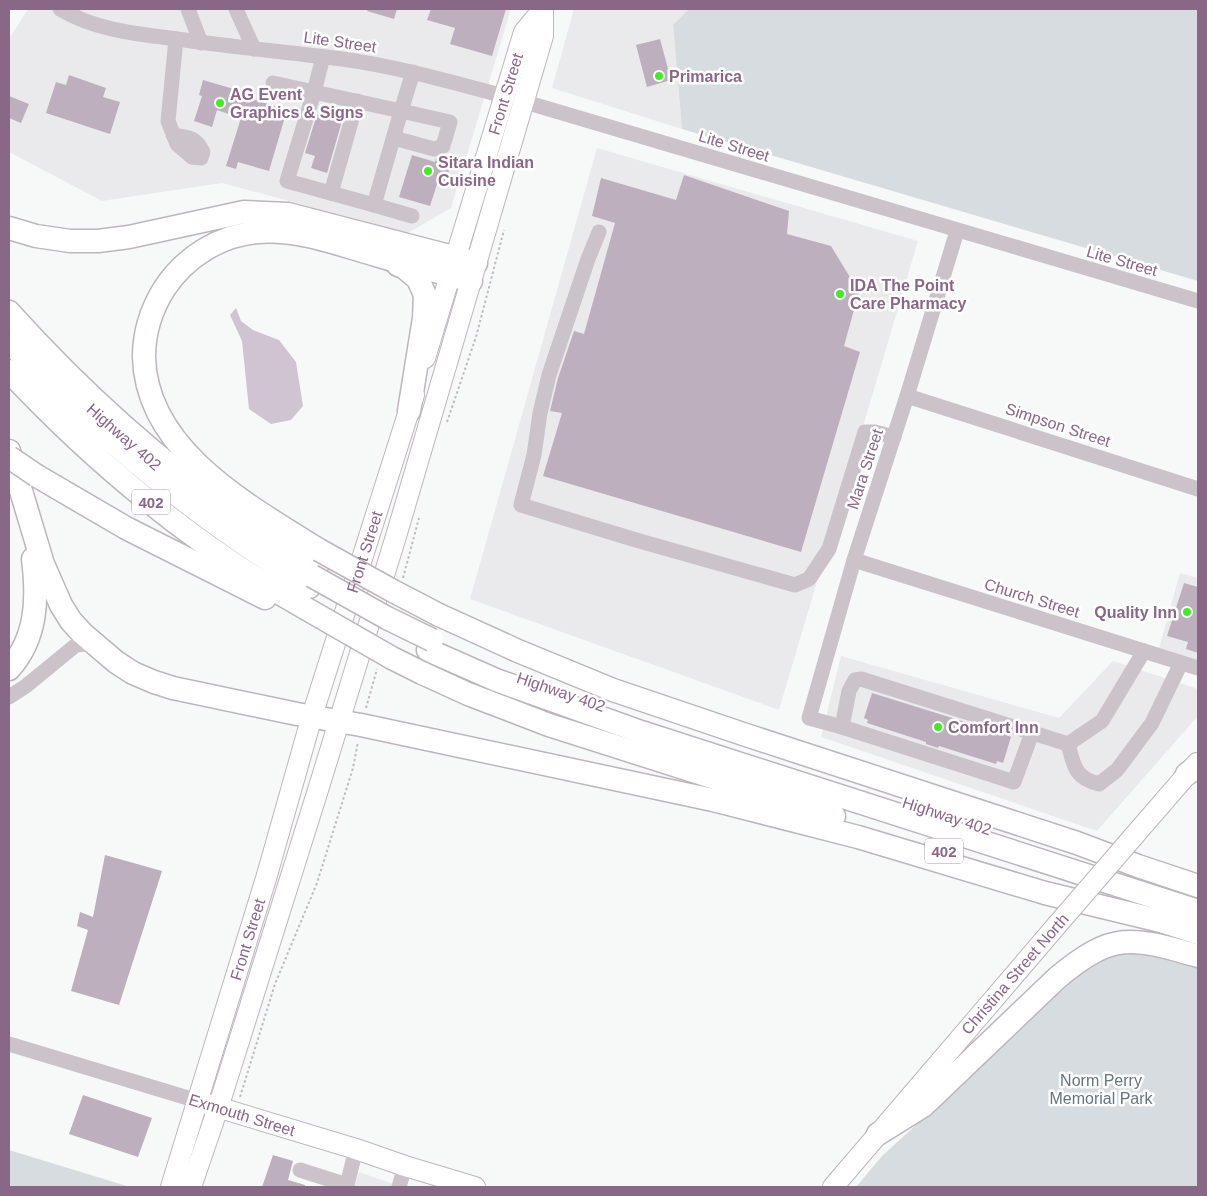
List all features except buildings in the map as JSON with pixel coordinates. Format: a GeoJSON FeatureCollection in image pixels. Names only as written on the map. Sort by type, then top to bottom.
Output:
{"type":"FeatureCollection","features":[{"type":"Feature","properties":{"kind":"highway"},"geometry":{"type":"LineString","coordinates":[[9,228],[36,236],[70,241],[98,241],[129,237],[237,213],[272,213],[297,216],[392,242],[463,269]]}},
{"type":"Feature","properties":{"kind":"highway"},"geometry":{"type":"LineString","coordinates":[[311,584],[244,501],[198,464],[170,433],[151,398],[146,381],[144,349],[146,331],[157,301],[176,274],[210,246],[224,240],[256,232],[293,233],[315,237],[377,256],[405,268],[418,279],[425,295],[424,318],[409,411]]}},
{"type":"Feature","properties":{"kind":"highway"},"geometry":{"type":"LineString","coordinates":[[377,256],[463,269]]}},
{"type":"Feature","properties":{"kind":"highway"},"geometry":{"type":"LineString","coordinates":[[9,312],[114,417],[158,456],[258,530],[311,584]]}},
{"type":"Feature","properties":{"kind":"highway","name":"Highway 402"},"geometry":{"type":"LineString","coordinates":[[9,327],[78,397],[144,457],[311,584],[392,658],[468,694],[591,740],[732,783],[1198,934]]}},
{"type":"Feature","properties":{"kind":"highway"},"geometry":{"type":"LineString","coordinates":[[9,341],[83,417],[166,487],[254,552],[311,584]]}},
{"type":"Feature","properties":{"kind":"highway","name":"Highway 402"},"geometry":{"type":"LineString","coordinates":[[9,371],[75,437],[147,499],[222,555],[311,584],[387,618],[433,634],[470,658],[551,689],[1198,898]]}},
{"type":"Feature","properties":{"kind":"highway"},"geometry":{"type":"LineString","coordinates":[[9,451],[44,564],[61,605],[82,633],[98,649],[133,674],[174,688],[713,800],[858,837],[1045,893],[1165,922]]}},
{"type":"Feature","properties":{"kind":"highway"},"geometry":{"type":"LineString","coordinates":[[9,457],[36,476],[126,528],[311,584]]}},
{"type":"Feature","properties":{"kind":"highway"},"geometry":{"type":"LineString","coordinates":[[9,670],[20,656],[27,642],[35,608],[36,584],[28,509]]}},
{"type":"Feature","properties":{"kind":"highway"},"geometry":{"type":"LineString","coordinates":[[433,634],[518,651],[596,683],[746,735],[1077,843],[1198,886]]}},
{"type":"Feature","properties":{"kind":"highway"},"geometry":{"type":"LineString","coordinates":[[433,634],[504,683],[641,732],[1198,911]]}},
{"type":"Feature","properties":{"kind":"highway"},"geometry":{"type":"LineString","coordinates":[[1077,843],[1198,872]]}},
{"type":"Feature","properties":{"kind":"highway"},"geometry":{"type":"LineString","coordinates":[[878,1134],[923,1106],[1057,978],[1074,963],[1097,949],[1110,944],[1132,941],[1159,945],[1198,956]]}},
{"type":"Feature","properties":{"kind":"main road","name":"Front Street"},"geometry":{"type":"LineString","coordinates":[[191,1187],[218,1108],[339,721],[463,269],[514,99],[543,36],[543,9]]}},
{"type":"Feature","properties":{"kind":"main road","name":"Front Street"},"geometry":{"type":"LineString","coordinates":[[171,1187],[267,875],[312,716],[409,411],[463,269]]}},
{"type":"Feature","properties":{"kind":"main road","name":"Christina Street North"},"geometry":{"type":"LineString","coordinates":[[833,1187],[1194,767]]}},
{"type":"Feature","properties":{"kind":"main road","name":"Exmouth Street"},"geometry":{"type":"LineString","coordinates":[[198,1101],[475,1187]]}},
{"type":"Feature","properties":{"kind":"street","name":"Lite Street"},"geometry":{"type":"LineString","coordinates":[[60,9],[86,21],[125,32],[323,57],[412,72],[514,99],[1198,302]]}},
{"type":"Feature","properties":{"kind":"street"},"geometry":{"type":"LineString","coordinates":[[188,9],[201,43]]}},
{"type":"Feature","properties":{"kind":"street"},"geometry":{"type":"LineString","coordinates":[[236,9],[254,49]]}},
{"type":"Feature","properties":{"kind":"street"},"geometry":{"type":"LineString","coordinates":[[173,135],[168,122],[176,39]]}},
{"type":"Feature","properties":{"kind":"street"},"geometry":{"type":"LineString","coordinates":[[323,57],[288,181],[412,216]]}},
{"type":"Feature","properties":{"kind":"street"},"geometry":{"type":"LineString","coordinates":[[374,205],[412,72]]}},
{"type":"Feature","properties":{"kind":"street"},"geometry":{"type":"LineString","coordinates":[[274,83],[450,122],[443,146],[434,149],[394,138]]}},
{"type":"Feature","properties":{"kind":"street"},"geometry":{"type":"LineString","coordinates":[[330,193],[357,101]]}},
{"type":"Feature","properties":{"kind":"street","name":"Mara Street"},"geometry":{"type":"LineString","coordinates":[[842,727],[810,718],[854,560],[907,396],[957,231]]}},
{"type":"Feature","properties":{"kind":"street"},"geometry":{"type":"LineString","coordinates":[[599,232],[588,258],[549,375],[540,413],[534,455],[521,505],[795,585],[809,579],[829,549],[865,432],[875,432],[894,437]]}},
{"type":"Feature","properties":{"kind":"street","name":"Simpson Street"},"geometry":{"type":"LineString","coordinates":[[907,396],[1198,489]]}},
{"type":"Feature","properties":{"kind":"street","name":"Church Street"},"geometry":{"type":"LineString","coordinates":[[854,560],[1198,668]]}},
{"type":"Feature","properties":{"kind":"street"},"geometry":{"type":"LineString","coordinates":[[9,697],[26,686],[76,645],[85,644],[98,649]]}},
{"type":"Feature","properties":{"kind":"street"},"geometry":{"type":"LineString","coordinates":[[1032,733],[1014,782],[842,727],[849,691],[855,680],[861,679],[1068,744],[1102,722],[1144,651]]}},
{"type":"Feature","properties":{"kind":"street"},"geometry":{"type":"LineString","coordinates":[[1068,744],[1077,772],[1085,779],[1099,784],[1117,770],[1152,723],[1181,663]]}},
{"type":"Feature","properties":{"kind":"street","name":"Exmouth Street"},"geometry":{"type":"LineString","coordinates":[[9,1044],[198,1101]]}},
{"type":"Feature","properties":{"kind":"street"},"geometry":{"type":"LineString","coordinates":[[300,1170],[347,1186],[356,1149]]}},
{"type":"Feature","properties":{"kind":"street"},"geometry":{"type":"LineString","coordinates":[[399,1187],[405,1166]]}},
{"type":"Feature","properties":{"kind":"shaded area"},"geometry":{"type":"Polygon","coordinates":[[[28,9],[511,9],[451,208],[408,233],[222,183],[102,201],[9,152],[9,39],[28,9]]]}},
{"type":"Feature","properties":{"kind":"shaded area"},"geometry":{"type":"Polygon","coordinates":[[[574,9],[689,9],[673,25],[682,129],[552,88],[574,9]]]}},
{"type":"Feature","properties":{"kind":"shaded area"},"geometry":{"type":"Polygon","coordinates":[[[597,148],[918,241],[779,710],[470,599],[597,148]]]}},
{"type":"Feature","properties":{"kind":"shaded area"},"geometry":{"type":"Polygon","coordinates":[[[236,308],[241,321],[253,330],[279,340],[296,362],[303,406],[291,420],[271,424],[249,409],[242,341],[230,315],[236,308]]]}},
{"type":"Feature","properties":{"kind":"shaded area"},"geometry":{"type":"Polygon","coordinates":[[[1180,573],[1198,578],[1198,660],[1159,648],[1180,573]]]}},
{"type":"Feature","properties":{"kind":"shaded area"},"geometry":{"type":"Polygon","coordinates":[[[841,656],[1059,718],[1113,661],[1195,688],[1198,690],[1198,716],[1097,831],[821,737],[841,656]]]}},
{"type":"Feature","properties":{"kind":"shaded area"},"geometry":{"type":"Polygon","coordinates":[[[359,1172],[402,1187],[354,1187],[359,1172]]]}},
{"type":"Feature","properties":{"kind":"green space"},"geometry":{"type":"Polygon","coordinates":[[[689,9],[1198,9],[1198,281],[682,129],[673,25],[689,9]]]}},
{"type":"Feature","properties":{"kind":"green space","name":"Norm Perry Memorial Park"},"geometry":{"type":"Polygon","coordinates":[[[1132,952],[1153,954],[1198,968],[1198,1187],[856,1187],[882,1156],[1031,1020],[1058,990],[1078,973],[1105,957],[1132,952]]]}},
{"type":"Feature","properties":{"kind":"green space"},"geometry":{"type":"Polygon","coordinates":[[[9,1150],[130,1187],[9,1187],[9,1150]]]}},
{"type":"Feature","properties":{"kind":"place","name":"Primarica"},"geometry":{"type":"Point","coordinates":[659,76]}},
{"type":"Feature","properties":{"kind":"place","name":"AG Event Graphics & Signs"},"geometry":{"type":"Point","coordinates":[220,103]}},
{"type":"Feature","properties":{"kind":"place","name":"Sitara Indian Cuisine"},"geometry":{"type":"Point","coordinates":[428,171]}},
{"type":"Feature","properties":{"kind":"place","name":"IDA The Point Care Pharmacy"},"geometry":{"type":"Point","coordinates":[840,294]}},
{"type":"Feature","properties":{"kind":"place","name":"Quality Inn"},"geometry":{"type":"Point","coordinates":[1187,612]}},
{"type":"Feature","properties":{"kind":"place","name":"Comfort Inn"},"geometry":{"type":"Point","coordinates":[938,727]}}]}
